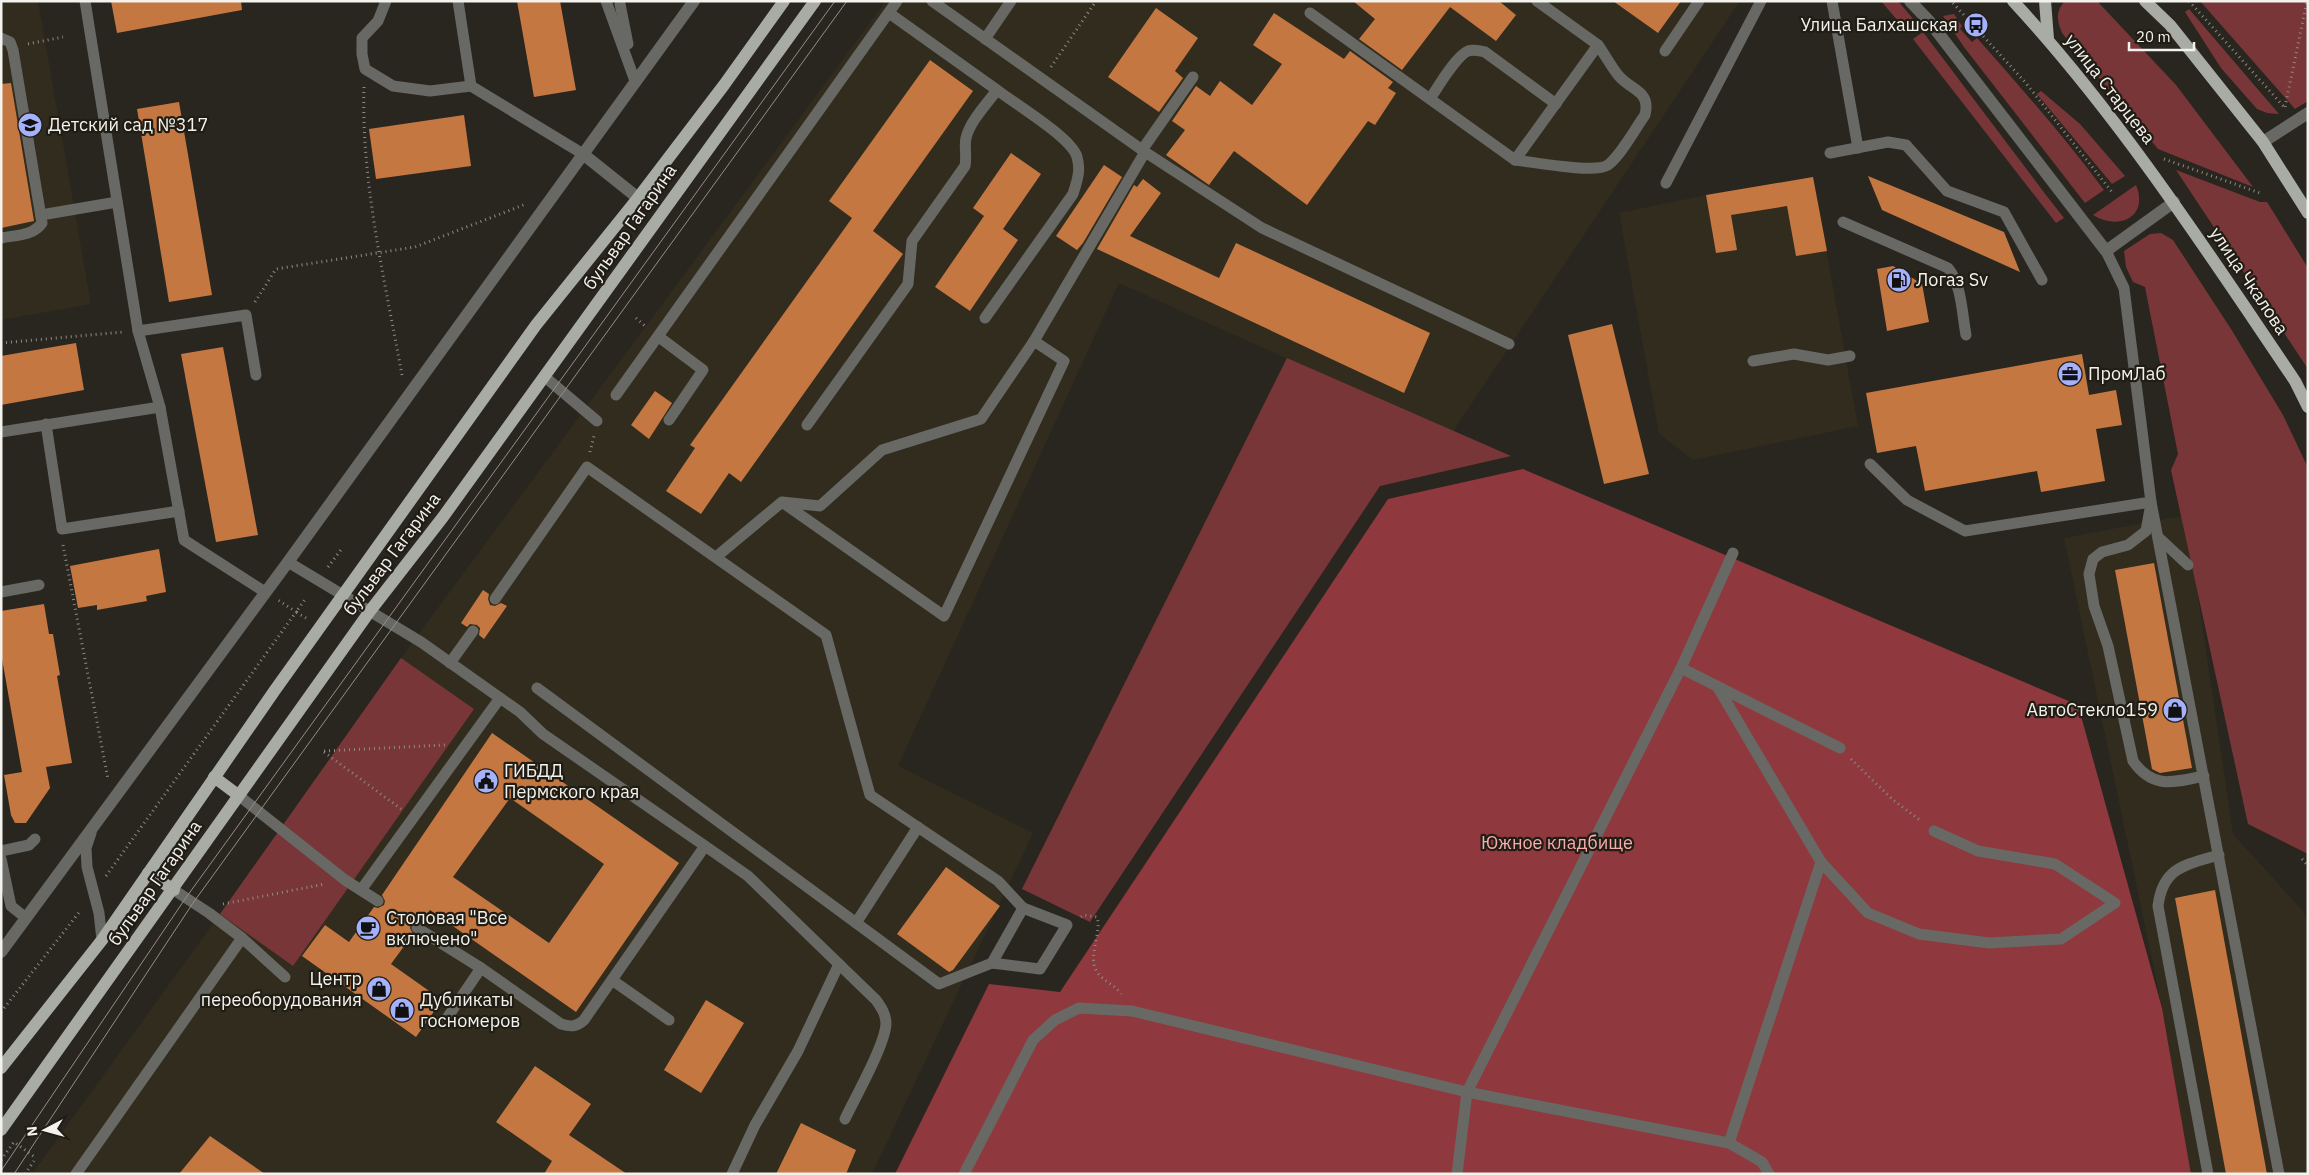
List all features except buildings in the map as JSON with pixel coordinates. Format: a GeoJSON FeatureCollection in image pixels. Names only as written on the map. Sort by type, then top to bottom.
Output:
{"type":"FeatureCollection","features":[{"type":"Feature","properties":{"kind":"main road","name":"бульвар Гагарина"},"geometry":{"type":"LineString","coordinates":[[1,1068],[102,940],[342,595],[536,325],[638,198],[784,1]]}},
{"type":"Feature","properties":{"kind":"main road","name":"бульвар Гагарина"},"geometry":{"type":"LineString","coordinates":[[1,1130],[174,890],[238,795],[370,611],[443,517],[815,1]]}},
{"type":"Feature","properties":{"kind":"main road","name":"улица Старцева"},"geometry":{"type":"LineString","coordinates":[[2013,1],[2048,39],[2150,168],[2174,202]]}},
{"type":"Feature","properties":{"kind":"main road"},"geometry":{"type":"LineString","coordinates":[[2045,1],[2044,10],[2048,39]]}},
{"type":"Feature","properties":{"kind":"main road"},"geometry":{"type":"LineString","coordinates":[[2145,1],[2170,25],[2263,142],[2308,213]]}},
{"type":"Feature","properties":{"kind":"main road","name":"улица Чкалова"},"geometry":{"type":"LineString","coordinates":[[2174,202],[2295,381],[2308,407]]}},
{"type":"Feature","properties":{"kind":"main road"},"geometry":{"type":"LineString","coordinates":[[2295,381],[2308,389]]}},
{"type":"Feature","properties":{"kind":"main road"},"geometry":{"type":"LineString","coordinates":[[214,777],[238,795]]}},
{"type":"Feature","properties":{"kind":"main road"},"geometry":{"type":"LineString","coordinates":[[148,873],[174,890]]}},
{"type":"Feature","properties":{"kind":"street"},"geometry":{"type":"LineString","coordinates":[[1,952],[288,562],[583,154],[634,76],[694,1]]}},
{"type":"Feature","properties":{"kind":"street"},"geometry":{"type":"LineString","coordinates":[[1910,1],[1929,21],[2106,251],[2174,202]]}},
{"type":"Feature","properties":{"kind":"street"},"geometry":{"type":"LineString","coordinates":[[2263,142],[2308,114]]}},
{"type":"Feature","properties":{"kind":"street"},"geometry":{"type":"LineString","coordinates":[[583,154],[638,198]]}},
{"type":"Feature","properties":{"kind":"lane"},"geometry":{"type":"LineString","coordinates":[[84,1],[138,330],[160,407],[184,540],[265,592]]}},
{"type":"Feature","properties":{"kind":"lane"},"geometry":{"type":"LineString","coordinates":[[386,1],[378,21],[362,38],[362,54],[365,69],[393,86],[430,92],[471,86],[583,154]]}},
{"type":"Feature","properties":{"kind":"lane"},"geometry":{"type":"LineString","coordinates":[[458,1],[471,86]]}},
{"type":"Feature","properties":{"kind":"lane"},"geometry":{"type":"LineString","coordinates":[[606,1],[634,76]]}},
{"type":"Feature","properties":{"kind":"lane"},"geometry":{"type":"LineString","coordinates":[[616,395],[897,1]]}},
{"type":"Feature","properties":{"kind":"lane"},"geometry":{"type":"LineString","coordinates":[[932,1],[1144,151],[1262,228],[1509,344]]}},
{"type":"Feature","properties":{"kind":"lane"},"geometry":{"type":"LineString","coordinates":[[985,39],[1012,1]]}},
{"type":"Feature","properties":{"kind":"lane"},"geometry":{"type":"LineString","coordinates":[[1310,13],[1515,160],[1600,169],[1614,159],[1645,115],[1647,108],[1645,99],[1640,92],[1619,77],[1598,45],[1537,1]]}},
{"type":"Feature","properties":{"kind":"lane"},"geometry":{"type":"LineString","coordinates":[[1664,51],[1699,1]]}},
{"type":"Feature","properties":{"kind":"lane"},"geometry":{"type":"LineString","coordinates":[[1666,183],[1760,1]]}},
{"type":"Feature","properties":{"kind":"lane"},"geometry":{"type":"LineString","coordinates":[[1832,1],[1858,148]]}},
{"type":"Feature","properties":{"kind":"lane"},"geometry":{"type":"LineString","coordinates":[[620,4],[634,76]]}},
{"type":"Feature","properties":{"kind":"lane"},"geometry":{"type":"LineString","coordinates":[[889,13],[1066,140],[1077,155],[1079,175],[1073,194],[985,318]]}},
{"type":"Feature","properties":{"kind":"lane"},"geometry":{"type":"LineString","coordinates":[[1,38],[10,42],[13,50],[42,215],[42,224],[37,230],[1,238]]}},
{"type":"Feature","properties":{"kind":"lane"},"geometry":{"type":"LineString","coordinates":[[1515,160],[1598,45]]}},
{"type":"Feature","properties":{"kind":"lane"},"geometry":{"type":"LineString","coordinates":[[1430,99],[1460,57],[1467,51],[1476,50],[1484,52],[1556,104]]}},
{"type":"Feature","properties":{"kind":"lane"},"geometry":{"type":"LineString","coordinates":[[716,557],[782,502],[820,506],[882,450],[981,419],[1034,341],[1144,151],[1193,77]]}},
{"type":"Feature","properties":{"kind":"lane"},"geometry":{"type":"LineString","coordinates":[[807,425],[908,284],[912,242],[965,166],[967,158],[966,138],[970,129],[997,90]]}},
{"type":"Feature","properties":{"kind":"lane"},"geometry":{"type":"LineString","coordinates":[[1830,153],[1888,142],[1906,145],[1947,192],[2004,212],[2042,280]]}},
{"type":"Feature","properties":{"kind":"lane"},"geometry":{"type":"LineString","coordinates":[[42,215],[117,202]]}},
{"type":"Feature","properties":{"kind":"lane"},"geometry":{"type":"LineString","coordinates":[[1843,222],[1948,268],[1954,274],[1957,284],[1966,335]]}},
{"type":"Feature","properties":{"kind":"lane"},"geometry":{"type":"LineString","coordinates":[[2106,251],[2124,288],[2151,502],[2279,1174]]}},
{"type":"Feature","properties":{"kind":"lane"},"geometry":{"type":"LineString","coordinates":[[138,330],[246,315],[256,375]]}},
{"type":"Feature","properties":{"kind":"lane"},"geometry":{"type":"LineString","coordinates":[[659,337],[703,370],[669,420]]}},
{"type":"Feature","properties":{"kind":"lane"},"geometry":{"type":"LineString","coordinates":[[782,502],[944,616],[1064,361],[1034,341]]}},
{"type":"Feature","properties":{"kind":"lane"},"geometry":{"type":"LineString","coordinates":[[1753,361],[1794,354],[1828,360],[1850,356]]}},
{"type":"Feature","properties":{"kind":"lane"},"geometry":{"type":"LineString","coordinates":[[545,377],[597,421]]}},
{"type":"Feature","properties":{"kind":"lane"},"geometry":{"type":"LineString","coordinates":[[1,432],[160,407]]}},
{"type":"Feature","properties":{"kind":"lane"},"geometry":{"type":"LineString","coordinates":[[46,424],[62,529],[178,511]]}},
{"type":"Feature","properties":{"kind":"lane"},"geometry":{"type":"LineString","coordinates":[[1870,464],[1907,500],[1965,531],[2151,502]]}},
{"type":"Feature","properties":{"kind":"lane"},"geometry":{"type":"LineString","coordinates":[[495,599],[587,467],[826,635],[870,795],[998,881],[1023,908],[1067,925],[1040,969],[992,963],[939,984],[537,688]]}},
{"type":"Feature","properties":{"kind":"lane"},"geometry":{"type":"LineString","coordinates":[[2151,502],[2146,531],[2128,544],[2102,552],[2093,559],[2090,574],[2094,606],[2108,646],[2133,761],[2140,772],[2151,780],[2162,782],[2204,776]]}},
{"type":"Feature","properties":{"kind":"lane"},"geometry":{"type":"LineString","coordinates":[[2158,537],[2188,565]]}},
{"type":"Feature","properties":{"kind":"lane"},"geometry":{"type":"LineString","coordinates":[[1457,1174],[1467,1092],[1681,668],[1733,553]]}},
{"type":"Feature","properties":{"kind":"lane"},"geometry":{"type":"LineString","coordinates":[[288,562],[370,611],[450,663],[520,712],[543,734],[748,876],[876,1000],[884,1010],[886,1024],[883,1039],[845,1119]]}},
{"type":"Feature","properties":{"kind":"lane"},"geometry":{"type":"LineString","coordinates":[[1,592],[40,585]]}},
{"type":"Feature","properties":{"kind":"lane"},"geometry":{"type":"LineString","coordinates":[[450,663],[472,631]]}},
{"type":"Feature","properties":{"kind":"lane"},"geometry":{"type":"LineString","coordinates":[[1681,668],[1840,748]]}},
{"type":"Feature","properties":{"kind":"lane"},"geometry":{"type":"LineString","coordinates":[[1717,686],[1821,862],[1868,912],[1919,934],[1989,943],[2061,939],[2115,903],[2055,864],[1978,851],[1934,831]]}},
{"type":"Feature","properties":{"kind":"lane"},"geometry":{"type":"LineString","coordinates":[[361,890],[500,698]]}},
{"type":"Feature","properties":{"kind":"lane"},"geometry":{"type":"LineString","coordinates":[[238,795],[345,880],[378,901]]}},
{"type":"Feature","properties":{"kind":"lane"},"geometry":{"type":"LineString","coordinates":[[93,827],[86,848],[87,867],[99,913],[102,940]]}},
{"type":"Feature","properties":{"kind":"lane"},"geometry":{"type":"LineString","coordinates":[[856,923],[918,827]]}},
{"type":"Feature","properties":{"kind":"lane"},"geometry":{"type":"LineString","coordinates":[[1,851],[29,845],[35,839]]}},
{"type":"Feature","properties":{"kind":"lane"},"geometry":{"type":"LineString","coordinates":[[417,928],[481,968],[561,1024],[569,1027],[577,1026],[584,1020],[705,846]]}},
{"type":"Feature","properties":{"kind":"lane"},"geometry":{"type":"LineString","coordinates":[[2208,1174],[2158,906],[2160,889],[2170,874],[2188,864],[2219,855]]}},
{"type":"Feature","properties":{"kind":"lane"},"geometry":{"type":"LineString","coordinates":[[1,859],[11,906],[26,918]]}},
{"type":"Feature","properties":{"kind":"lane"},"geometry":{"type":"LineString","coordinates":[[1729,1143],[1821,862]]}},
{"type":"Feature","properties":{"kind":"lane"},"geometry":{"type":"LineString","coordinates":[[174,890],[242,938],[285,977]]}},
{"type":"Feature","properties":{"kind":"lane"},"geometry":{"type":"LineString","coordinates":[[992,963],[1023,908]]}},
{"type":"Feature","properties":{"kind":"lane"},"geometry":{"type":"LineString","coordinates":[[76,1174],[242,938]]}},
{"type":"Feature","properties":{"kind":"lane"},"geometry":{"type":"LineString","coordinates":[[732,1174],[755,1125],[798,1051],[839,964]]}},
{"type":"Feature","properties":{"kind":"lane"},"geometry":{"type":"LineString","coordinates":[[447,1018],[481,968]]}},
{"type":"Feature","properties":{"kind":"lane"},"geometry":{"type":"LineString","coordinates":[[612,980],[669,1020]]}},
{"type":"Feature","properties":{"kind":"lane"},"geometry":{"type":"LineString","coordinates":[[964,1174],[1033,1040],[1055,1020],[1079,1008],[1132,1011],[1467,1092],[1729,1143],[1762,1162],[1769,1174]]}},
{"type":"Feature","properties":{"kind":"path"},"geometry":{"type":"LineString","coordinates":[[1042,79],[1096,1]]}},
{"type":"Feature","properties":{"kind":"path"},"geometry":{"type":"LineString","coordinates":[[2189,1],[2285,108],[2307,1]]}},
{"type":"Feature","properties":{"kind":"path"},"geometry":{"type":"LineString","coordinates":[[1954,3],[2025,82],[2112,192]]}},
{"type":"Feature","properties":{"kind":"path"},"geometry":{"type":"LineString","coordinates":[[45,40],[63,37]]}},
{"type":"Feature","properties":{"kind":"path"},"geometry":{"type":"LineString","coordinates":[[365,69],[363,128],[379,253],[403,377]]}},
{"type":"Feature","properties":{"kind":"path"},"geometry":{"type":"LineString","coordinates":[[2163,159],[2260,193]]}},
{"type":"Feature","properties":{"kind":"path"},"geometry":{"type":"LineString","coordinates":[[246,315],[276,269],[414,248],[532,202]]}},
{"type":"Feature","properties":{"kind":"path"},"geometry":{"type":"LineString","coordinates":[[1,343],[138,330]]}},
{"type":"Feature","properties":{"kind":"path"},"geometry":{"type":"LineString","coordinates":[[587,467],[597,421]]}},
{"type":"Feature","properties":{"kind":"path"},"geometry":{"type":"LineString","coordinates":[[62,529],[63,548],[108,778]]}},
{"type":"Feature","properties":{"kind":"path"},"geometry":{"type":"LineString","coordinates":[[328,567],[343,547]]}},
{"type":"Feature","properties":{"kind":"path"},"geometry":{"type":"LineString","coordinates":[[101,883],[306,598]]}},
{"type":"Feature","properties":{"kind":"path"},"geometry":{"type":"LineString","coordinates":[[296,612],[306,618]]}},
{"type":"Feature","properties":{"kind":"path"},"geometry":{"type":"LineString","coordinates":[[413,818],[324,751],[467,744]]}},
{"type":"Feature","properties":{"kind":"path"},"geometry":{"type":"LineString","coordinates":[[1840,748],[1893,800],[1934,831]]}},
{"type":"Feature","properties":{"kind":"path"},"geometry":{"type":"LineString","coordinates":[[2302,859],[2308,866]]}},
{"type":"Feature","properties":{"kind":"path"},"geometry":{"type":"LineString","coordinates":[[214,906],[345,880]]}},
{"type":"Feature","properties":{"kind":"path"},"geometry":{"type":"LineString","coordinates":[[1,1012],[86,903]]}},
{"type":"Feature","properties":{"kind":"path"},"geometry":{"type":"LineString","coordinates":[[1067,925],[1084,915],[1097,917],[1098,938],[1093,956],[1097,972],[1119,990],[1132,1011]]}},
{"type":"Feature","properties":{"kind":"path"},"geometry":{"type":"LineString","coordinates":[[1,1160],[14,1142],[35,1160],[25,1174]]}},
{"type":"Feature","properties":{"kind":"shaded area","name":"Детский сад №317"},"geometry":{"type":"Polygon","coordinates":[[[1,1],[38,1],[91,304],[1,320],[1,1]]]}},
{"type":"Feature","properties":{"kind":"shaded area"},"geometry":{"type":"Polygon","coordinates":[[[886,1],[1740,1],[1452,433],[1119,283],[898,766],[1033,833],[872,1174],[32,1174],[220,914],[401,658],[886,1]]]}},
{"type":"Feature","properties":{"kind":"shaded area"},"geometry":{"type":"Polygon","coordinates":[[[1881,1],[1898,1],[1914,20],[1904,28],[1881,1]]]}},
{"type":"Feature","properties":{"kind":"shaded area"},"geometry":{"type":"Polygon","coordinates":[[[2065,1],[2098,2],[2176,85],[2253,187],[2158,149],[2062,33],[2058,13],[2065,1]]]}},
{"type":"Feature","properties":{"kind":"shaded area"},"geometry":{"type":"Polygon","coordinates":[[[2200,1],[2308,1],[2308,101],[2295,109],[2200,1]]]}},
{"type":"Feature","properties":{"kind":"shaded area"},"geometry":{"type":"Polygon","coordinates":[[[2189,9],[2279,114],[2267,113],[2257,109],[2221,68],[2185,12],[2189,9]]]}},
{"type":"Feature","properties":{"kind":"shaded area"},"geometry":{"type":"Polygon","coordinates":[[[1954,14],[1962,26],[1960,29],[1972,42],[1977,38],[2058,131],[2104,190],[2085,203],[1964,47],[1943,16],[1954,14]]]}},
{"type":"Feature","properties":{"kind":"shaded area"},"geometry":{"type":"Polygon","coordinates":[[[1923,32],[2064,218],[2056,223],[1913,39],[1923,32]]]}},
{"type":"Feature","properties":{"kind":"shaded area"},"geometry":{"type":"Polygon","coordinates":[[[2041,91],[2080,124],[2125,176],[2112,184],[2037,94],[2041,91]]]}},
{"type":"Feature","properties":{"kind":"shaded area"},"geometry":{"type":"Polygon","coordinates":[[[2176,170],[2260,202],[2267,202],[2308,268],[2308,369],[2176,170]]]}},
{"type":"Feature","properties":{"kind":"shaded area"},"geometry":{"type":"Polygon","coordinates":[[[1813,177],[1858,426],[1693,460],[1659,434],[1619,213],[1706,195],[1813,177]]]}},
{"type":"Feature","properties":{"kind":"shaded area"},"geometry":{"type":"Polygon","coordinates":[[[2136,185],[2139,196],[2138,205],[2135,213],[2129,218],[2113,222],[2093,215],[2136,185]]]}},
{"type":"Feature","properties":{"kind":"shaded area"},"geometry":{"type":"Polygon","coordinates":[[[2161,233],[2173,240],[2231,329],[2283,415],[2308,468],[2308,854],[2248,824],[2171,470],[2178,454],[2145,287],[2133,282],[2126,267],[2124,251],[2150,234],[2161,233]]]}},
{"type":"Feature","properties":{"kind":"shaded area"},"geometry":{"type":"Polygon","coordinates":[[[1287,358],[1511,456],[1380,486],[1090,922],[1022,889],[1287,358]]]}},
{"type":"Feature","properties":{"kind":"shaded area"},"geometry":{"type":"Polygon","coordinates":[[[2186,515],[2233,834],[2304,912],[2308,928],[2308,1174],[2191,1174],[2162,1008],[2064,538],[2186,515]]]}},
{"type":"Feature","properties":{"kind":"shaded area"},"geometry":{"type":"Polygon","coordinates":[[[401,658],[474,709],[293,966],[220,914],[401,658]]]}},
{"type":"Feature","properties":{"kind":"green space","name":"Южное кладбище"},"geometry":{"type":"Polygon","coordinates":[[[1523,469],[2078,705],[2162,1008],[2191,1174],[895,1174],[989,984],[1060,992],[1388,499],[1523,469]]]}},
{"type":"Feature","properties":{"kind":"tram line"},"geometry":{"type":"LineString","coordinates":[[1,1171],[185,899],[835,1]]}},
{"type":"Feature","properties":{"kind":"tram line"},"geometry":{"type":"LineString","coordinates":[[14,1174],[193,903],[847,1]]}},
{"type":"Feature","properties":{"kind":"place","name":"Улица Балхашская"},"geometry":{"type":"Point","coordinates":[1976,25]}},
{"type":"Feature","properties":{"kind":"place","name":"Детский сад №317"},"geometry":{"type":"Point","coordinates":[30,125]}},
{"type":"Feature","properties":{"kind":"place","name":"Логаз Sv"},"geometry":{"type":"Point","coordinates":[1899,280]}},
{"type":"Feature","properties":{"kind":"place","name":"ПромЛаб"},"geometry":{"type":"Point","coordinates":[2070,374]}},
{"type":"Feature","properties":{"kind":"place","name":"АвтоСтекло159"},"geometry":{"type":"Point","coordinates":[2175,710]}},
{"type":"Feature","properties":{"kind":"place","name":"ГИБДД Пермского края"},"geometry":{"type":"Point","coordinates":[486,781]}},
{"type":"Feature","properties":{"kind":"place","name":"Столовая \"Все включено\""},"geometry":{"type":"Point","coordinates":[368,928]}},
{"type":"Feature","properties":{"kind":"place","name":"Центр переоборудования"},"geometry":{"type":"Point","coordinates":[379,989]}},
{"type":"Feature","properties":{"kind":"place","name":"Дубликаты госномеров"},"geometry":{"type":"Point","coordinates":[402,1010]}}]}
